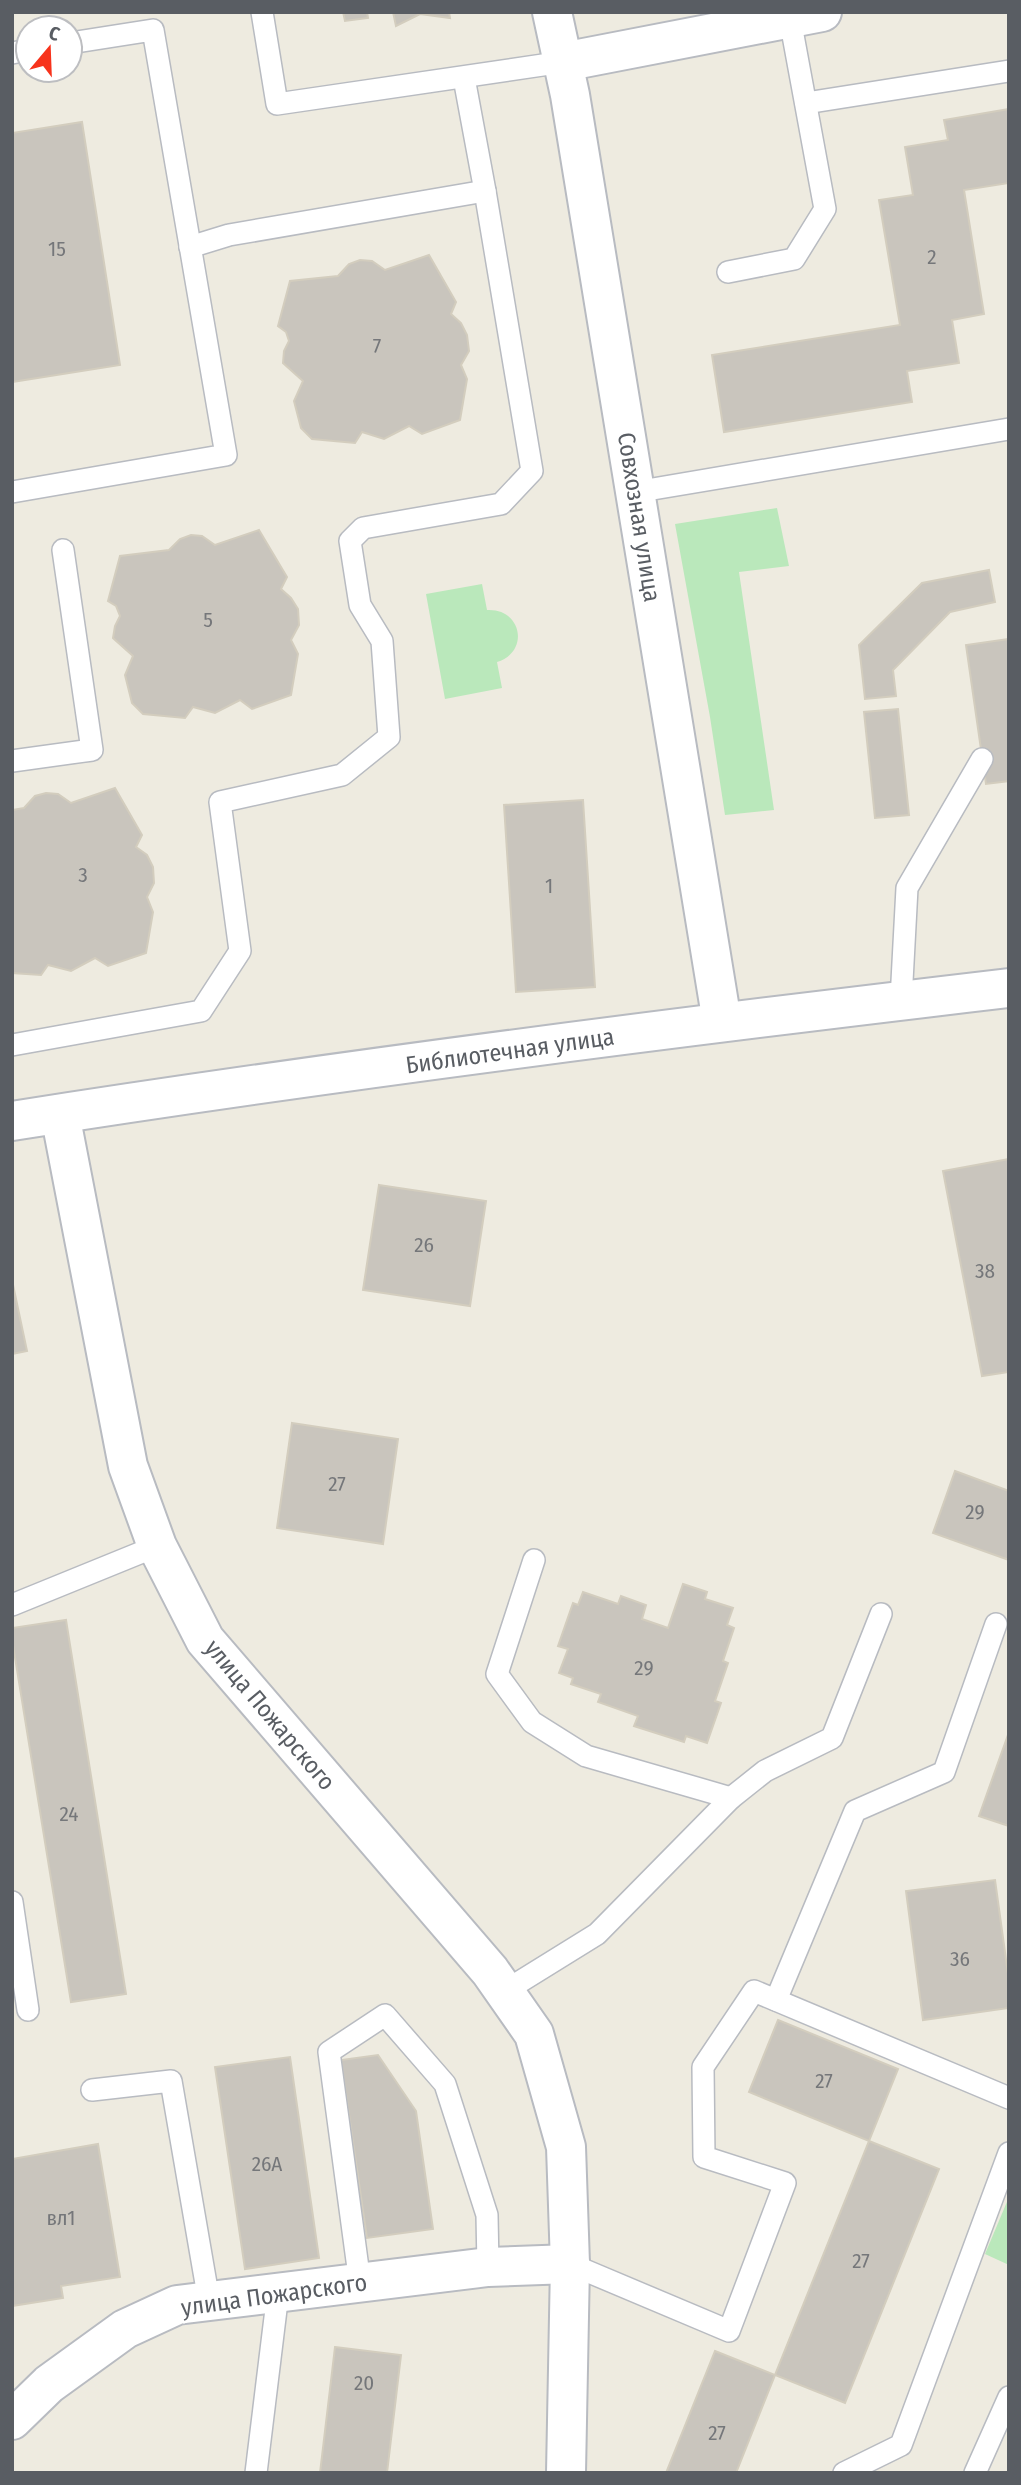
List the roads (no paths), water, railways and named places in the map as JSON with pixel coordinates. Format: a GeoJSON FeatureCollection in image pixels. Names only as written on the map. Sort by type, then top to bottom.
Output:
{"type":"FeatureCollection","features":[{"type":"Feature","properties":{"kind":"street","name":"Совхозная улица"},"geometry":{"type":"LineString","coordinates":[[552,12],[635,492],[722,1022]]}},
{"type":"Feature","properties":{"kind":"street"},"geometry":{"type":"LineString","coordinates":[[562,62],[806,15]]}},
{"type":"Feature","properties":{"kind":"street","name":"Библиотечная улица"},"geometry":{"type":"LineString","coordinates":[[12,1121],[176,1096],[722,1022],[1009,988]]}},
{"type":"Feature","properties":{"kind":"street","name":"улица Пожарского"},"geometry":{"type":"LineString","coordinates":[[60,1114],[128,1466],[157,1546],[205,1640],[465,1942],[505,1991],[534,2034],[566,2147],[570,2264],[566,2473]]}},
{"type":"Feature","properties":{"kind":"street","name":"улица Пожарского"},"geometry":{"type":"LineString","coordinates":[[12,2420],[49,2384],[125,2329],[177,2305],[488,2267],[570,2264]]}},
{"type":"Feature","properties":{"kind":"lane"},"geometry":{"type":"LineString","coordinates":[[262,12],[277,104],[562,62]]}},
{"type":"Feature","properties":{"kind":"lane"},"geometry":{"type":"LineString","coordinates":[[728,272],[794,259],[825,209],[806,103],[806,15]]}},
{"type":"Feature","properties":{"kind":"lane"},"geometry":{"type":"LineString","coordinates":[[12,492],[226,455],[153,30],[84,41]]}},
{"type":"Feature","properties":{"kind":"lane"},"geometry":{"type":"LineString","coordinates":[[806,103],[1009,71]]}},
{"type":"Feature","properties":{"kind":"lane"},"geometry":{"type":"LineString","coordinates":[[12,1045],[201,1011],[240,951],[220,802],[342,775],[389,737],[382,641],[360,606],[350,541],[363,528],[501,505],[532,471],[464,78]]}},
{"type":"Feature","properties":{"kind":"lane"},"geometry":{"type":"LineString","coordinates":[[190,247],[229,236],[485,191]]}},
{"type":"Feature","properties":{"kind":"lane"},"geometry":{"type":"LineString","coordinates":[[635,492],[1009,429]]}},
{"type":"Feature","properties":{"kind":"lane"},"geometry":{"type":"LineString","coordinates":[[12,761],[92,750],[63,550]]}},
{"type":"Feature","properties":{"kind":"lane"},"geometry":{"type":"LineString","coordinates":[[901,1000],[907,888],[982,759]]}},
{"type":"Feature","properties":{"kind":"lane"},"geometry":{"type":"LineString","coordinates":[[12,1605],[157,1546]]}},
{"type":"Feature","properties":{"kind":"lane"},"geometry":{"type":"LineString","coordinates":[[534,1560],[497,1674],[532,1722],[586,1756],[731,1797]]}},
{"type":"Feature","properties":{"kind":"lane"},"geometry":{"type":"LineString","coordinates":[[505,1991],[597,1934],[731,1797],[765,1771],[832,1738],[881,1614]]}},
{"type":"Feature","properties":{"kind":"lane"},"geometry":{"type":"LineString","coordinates":[[776,2000],[855,1811],[944,1772],[996,1624]]}},
{"type":"Feature","properties":{"kind":"lane"},"geometry":{"type":"LineString","coordinates":[[12,1902],[28,2010]]}},
{"type":"Feature","properties":{"kind":"lane"},"geometry":{"type":"LineString","coordinates":[[570,2264],[729,2331],[785,2183],[704,2157],[703,2067],[754,1991],[1009,2098]]}},
{"type":"Feature","properties":{"kind":"lane"},"geometry":{"type":"LineString","coordinates":[[360,2283],[329,2052],[385,2015],[445,2084],[487,2215],[488,2267]]}},
{"type":"Feature","properties":{"kind":"lane"},"geometry":{"type":"LineString","coordinates":[[92,2090],[171,2081],[209,2301]]}},
{"type":"Feature","properties":{"kind":"lane"},"geometry":{"type":"LineString","coordinates":[[844,2473],[901,2445],[1009,2153]]}},
{"type":"Feature","properties":{"kind":"lane"},"geometry":{"type":"LineString","coordinates":[[256,2473],[278,2293]]}},
{"type":"Feature","properties":{"kind":"lane"},"geometry":{"type":"LineString","coordinates":[[975,2473],[1009,2397]]}}]}
